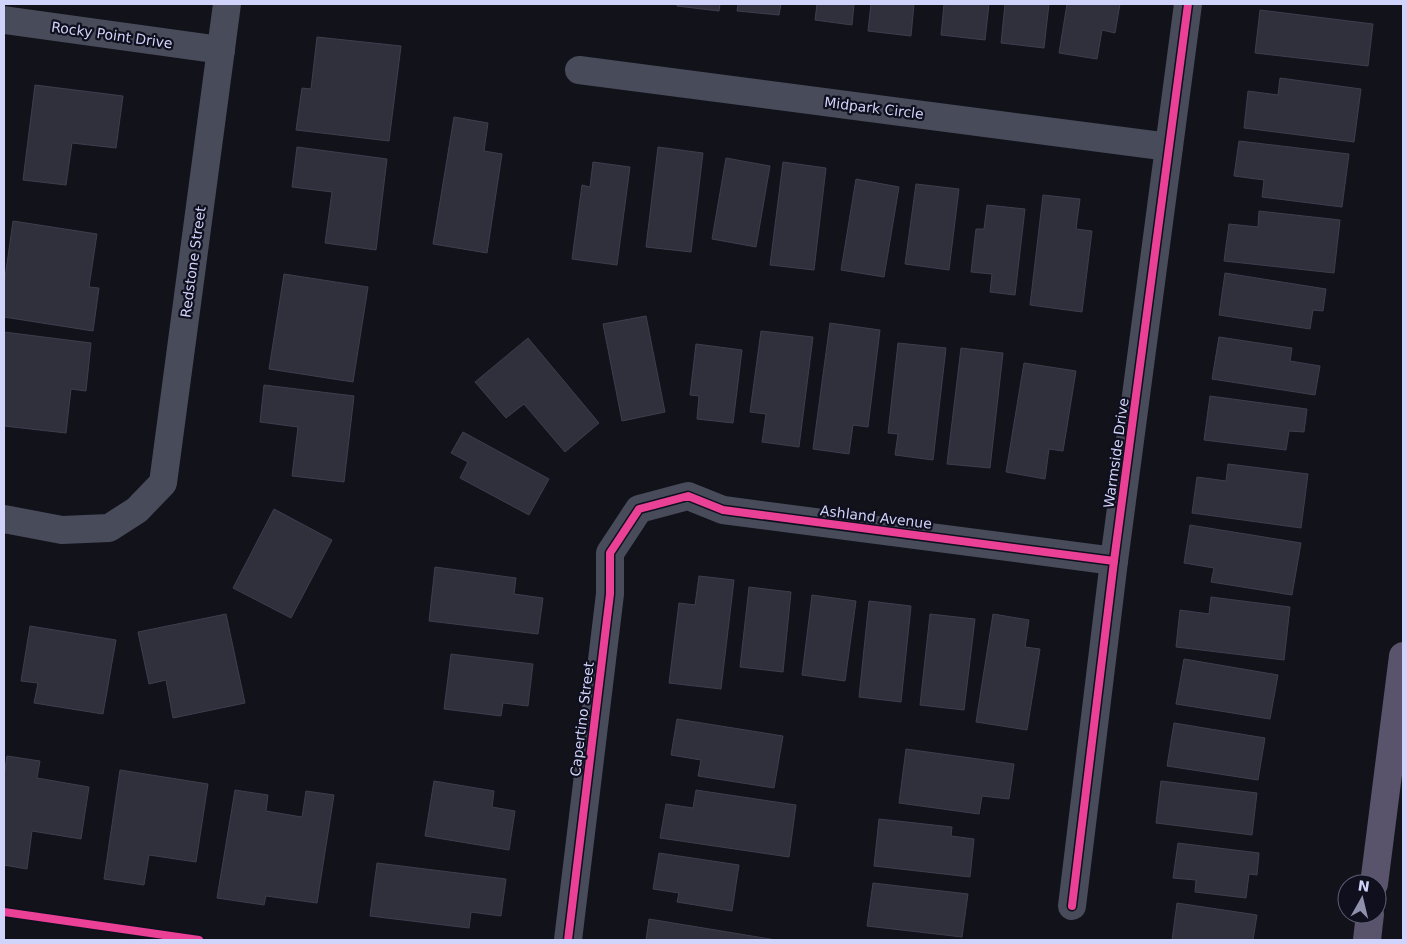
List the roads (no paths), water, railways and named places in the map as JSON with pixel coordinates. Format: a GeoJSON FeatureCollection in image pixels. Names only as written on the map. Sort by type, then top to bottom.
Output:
{"type":"FeatureCollection","features":[{"type":"Feature","properties":{"kind":"main road"},"geometry":{"type":"LineString","coordinates":[[1375,874],[1403,656]]}},
{"type":"Feature","properties":{"kind":"main road"},"geometry":{"type":"LineString","coordinates":[[1367,940],[1369,924]]}},
{"type":"Feature","properties":{"kind":"street","name":"Redstone Street"},"geometry":{"type":"LineString","coordinates":[[4,519],[62,530],[109,528],[137,510],[163,483],[227,4]]}},
{"type":"Feature","properties":{"kind":"street","name":"Warmside Drive"},"geometry":{"type":"LineString","coordinates":[[1072,906],[1114,561],[1188,4]]}},
{"type":"Feature","properties":{"kind":"street","name":"Rocky Point Drive"},"geometry":{"type":"LineString","coordinates":[[4,20],[221,50]]}},
{"type":"Feature","properties":{"kind":"street","name":"Midpark Circle"},"geometry":{"type":"LineString","coordinates":[[579,70],[1169,147]]}},
{"type":"Feature","properties":{"kind":"street","name":"Ashland Avenue"},"geometry":{"type":"LineString","coordinates":[[639,509],[688,496],[724,510],[1114,561]]}},
{"type":"Feature","properties":{"kind":"street","name":"Capertino Street"},"geometry":{"type":"LineString","coordinates":[[568,940],[610,594],[610,553],[639,509]]}}]}
